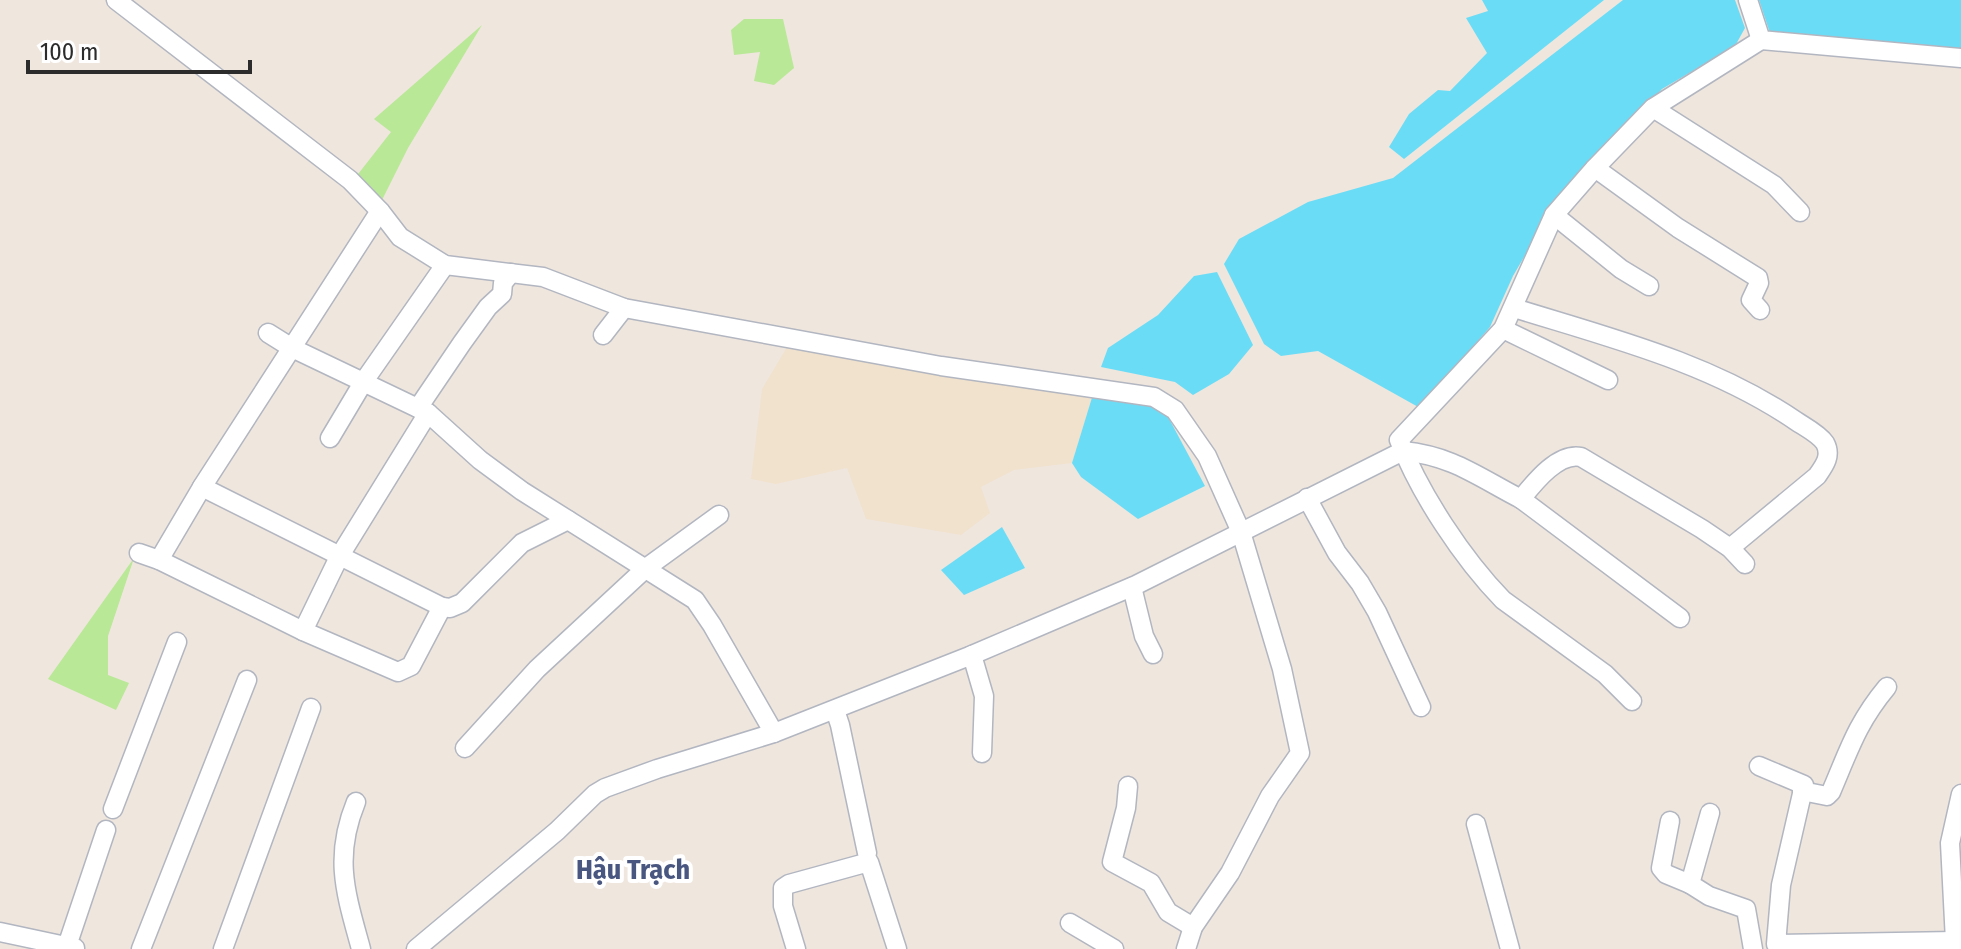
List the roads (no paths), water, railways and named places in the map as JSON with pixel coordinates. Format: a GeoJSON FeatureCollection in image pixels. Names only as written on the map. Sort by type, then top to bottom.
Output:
{"type":"FeatureCollection","features":[{"type":"Feature","properties":{"kind":"street"},"geometry":{"type":"LineString","coordinates":[[116,0],[350,180],[400,237],[445,265],[543,277],[624,308],[941,366],[1154,397],[1175,410],[1207,456],[1241,532],[1282,669],[1300,753],[1270,796],[1230,873],[1193,927],[1186,949]]}},
{"type":"Feature","properties":{"kind":"street"},"geometry":{"type":"LineString","coordinates":[[1748,0],[1761,40]]}},
{"type":"Feature","properties":{"kind":"street"},"geometry":{"type":"LineString","coordinates":[[1632,701],[1605,674],[1503,600],[1493,589],[1443,520],[1399,440],[1503,329],[1554,215],[1653,108],[1761,40],[1961,58]]}},
{"type":"Feature","properties":{"kind":"street"},"geometry":{"type":"LineString","coordinates":[[1653,108],[1774,185],[1800,212]]}},
{"type":"Feature","properties":{"kind":"street"},"geometry":{"type":"LineString","coordinates":[[1595,168],[1678,228],[1758,278],[1759,283],[1751,300],[1760,310]]}},
{"type":"Feature","properties":{"kind":"street"},"geometry":{"type":"LineString","coordinates":[[159,560],[202,487],[380,211]]}},
{"type":"Feature","properties":{"kind":"street"},"geometry":{"type":"LineString","coordinates":[[1554,215],[1614,264],[1649,286]]}},
{"type":"Feature","properties":{"kind":"street"},"geometry":{"type":"LineString","coordinates":[[330,438],[364,381],[445,265]]}},
{"type":"Feature","properties":{"kind":"street"},"geometry":{"type":"LineString","coordinates":[[303,631],[339,557],[423,411],[469,334],[488,307],[502,294],[503,283],[511,273]]}},
{"type":"Feature","properties":{"kind":"street"},"geometry":{"type":"LineString","coordinates":[[603,335],[624,308]]}},
{"type":"Feature","properties":{"kind":"street"},"geometry":{"type":"LineString","coordinates":[[1514,308],[1650,350],[1707,372],[1773,405],[1820,437],[1828,454],[1827,462],[1817,476],[1730,548]]}},
{"type":"Feature","properties":{"kind":"street"},"geometry":{"type":"LineString","coordinates":[[1503,329],[1608,380]]}},
{"type":"Feature","properties":{"kind":"street"},"geometry":{"type":"LineString","coordinates":[[268,333],[292,348],[423,411],[496,472],[695,600],[774,733]]}},
{"type":"Feature","properties":{"kind":"street"},"geometry":{"type":"LineString","coordinates":[[416,949],[557,831],[595,794],[657,769],[774,733],[972,655],[1132,587],[1403,451],[1428,453],[1456,462],[1521,499],[1680,618]]}},
{"type":"Feature","properties":{"kind":"street"},"geometry":{"type":"LineString","coordinates":[[1521,499],[1561,460],[1575,456],[1590,461],[1730,548],[1745,564]]}},
{"type":"Feature","properties":{"kind":"street"},"geometry":{"type":"LineString","coordinates":[[202,487],[339,557],[442,607],[450,608],[462,603],[522,543],[568,520]]}},
{"type":"Feature","properties":{"kind":"street"},"geometry":{"type":"LineString","coordinates":[[1307,498],[1337,553],[1377,612],[1421,707]]}},
{"type":"Feature","properties":{"kind":"street"},"geometry":{"type":"LineString","coordinates":[[465,748],[537,669],[646,568],[719,515]]}},
{"type":"Feature","properties":{"kind":"street"},"geometry":{"type":"LineString","coordinates":[[139,553],[303,631],[398,672],[411,666],[442,607]]}},
{"type":"Feature","properties":{"kind":"street"},"geometry":{"type":"LineString","coordinates":[[1132,587],[1144,636],[1153,654]]}},
{"type":"Feature","properties":{"kind":"street"},"geometry":{"type":"LineString","coordinates":[[113,809],[177,642]]}},
{"type":"Feature","properties":{"kind":"street"},"geometry":{"type":"LineString","coordinates":[[972,655],[984,696],[982,753]]}},
{"type":"Feature","properties":{"kind":"street"},"geometry":{"type":"LineString","coordinates":[[141,949],[247,680]]}},
{"type":"Feature","properties":{"kind":"street"},"geometry":{"type":"LineString","coordinates":[[1802,791],[1820,797],[1831,792],[1857,727],[1887,687]]}},
{"type":"Feature","properties":{"kind":"street"},"geometry":{"type":"LineString","coordinates":[[223,949],[311,708]]}},
{"type":"Feature","properties":{"kind":"street"},"geometry":{"type":"LineString","coordinates":[[835,710],[867,853]]}},
{"type":"Feature","properties":{"kind":"street"},"geometry":{"type":"LineString","coordinates":[[1759,766],[1804,785],[1781,885],[1776,944]]}},
{"type":"Feature","properties":{"kind":"street"},"geometry":{"type":"LineString","coordinates":[[1128,786],[1112,862],[1151,883],[1168,912],[1193,927]]}},
{"type":"Feature","properties":{"kind":"street"},"geometry":{"type":"LineString","coordinates":[[1670,821],[1661,868],[1666,874],[1709,896],[1746,909],[1754,949],[1776,944],[1958,941],[1950,843],[1961,794]]}},
{"type":"Feature","properties":{"kind":"street"},"geometry":{"type":"LineString","coordinates":[[356,802],[345,848],[343,875],[361,949]]}},
{"type":"Feature","properties":{"kind":"street"},"geometry":{"type":"LineString","coordinates":[[1690,884],[1710,813]]}},
{"type":"Feature","properties":{"kind":"street"},"geometry":{"type":"LineString","coordinates":[[1476,824],[1510,949]]}},
{"type":"Feature","properties":{"kind":"street"},"geometry":{"type":"LineString","coordinates":[[0,932],[72,948],[106,830]]}},
{"type":"Feature","properties":{"kind":"street"},"geometry":{"type":"LineString","coordinates":[[796,949],[783,906],[783,888],[869,862],[897,949]]}},
{"type":"Feature","properties":{"kind":"street"},"geometry":{"type":"LineString","coordinates":[[1070,923],[1114,949]]}},
{"type":"Feature","properties":{"kind":"water"},"geometry":{"type":"Polygon","coordinates":[[[1482,0],[1604,0],[1404,159],[1389,147],[1409,114],[1438,90],[1450,91],[1487,53],[1466,18],[1488,11],[1482,0]]]}},
{"type":"Feature","properties":{"kind":"water"},"geometry":{"type":"Polygon","coordinates":[[[1623,0],[1735,0],[1745,28],[1735,46],[1662,89],[1549,214],[1513,276],[1490,327],[1420,408],[1318,351],[1281,356],[1264,344],[1224,264],[1239,239],[1308,202],[1393,178],[1623,0]]]}},
{"type":"Feature","properties":{"kind":"water"},"geometry":{"type":"Polygon","coordinates":[[[1759,0],[1961,0],[1961,49],[1771,36],[1759,0]]]}},
{"type":"Feature","properties":{"kind":"water"},"geometry":{"type":"Polygon","coordinates":[[[1217,272],[1253,345],[1229,374],[1193,395],[1175,382],[1101,367],[1108,348],[1158,315],[1194,276],[1217,272]]]}},
{"type":"Feature","properties":{"kind":"water"},"geometry":{"type":"Polygon","coordinates":[[[1094,391],[1146,398],[1166,413],[1205,486],[1138,519],[1081,477],[1072,463],[1094,391]]]}},
{"type":"Feature","properties":{"kind":"water"},"geometry":{"type":"Polygon","coordinates":[[[1002,527],[1025,568],[964,595],[941,570],[1002,527]]]}},
{"type":"Feature","properties":{"kind":"district","name":"Hậu Trạch"},"geometry":{"type":"Point","coordinates":[633,869]}}]}
